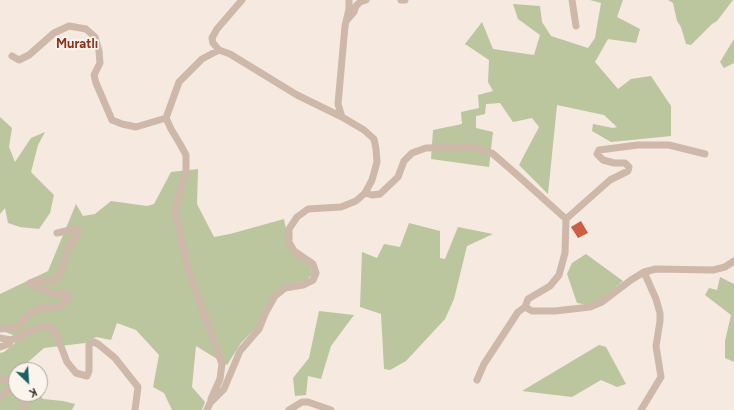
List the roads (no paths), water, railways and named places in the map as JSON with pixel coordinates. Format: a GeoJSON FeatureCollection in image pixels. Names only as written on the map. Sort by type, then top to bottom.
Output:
{"type":"FeatureCollection","features":[{"type":"Feature","properties":{"kind":"street"},"geometry":{"type":"LineString","coordinates":[[209,407],[224,389],[240,351],[259,329],[275,296],[285,288],[303,285],[313,280],[316,273],[313,264],[294,251],[289,242],[289,229],[297,217],[308,209],[341,207],[356,201],[365,193],[372,180],[377,162],[374,139],[364,130],[342,117],[296,95],[230,54],[218,50],[213,43],[212,38],[217,29],[242,0]]}},
{"type":"Feature","properties":{"kind":"street"},"geometry":{"type":"LineString","coordinates":[[342,117],[338,104],[349,0]]}},
{"type":"Feature","properties":{"kind":"street"},"geometry":{"type":"LineString","coordinates":[[347,20],[354,12],[356,6],[360,2],[366,0]]}},
{"type":"Feature","properties":{"kind":"street"},"geometry":{"type":"LineString","coordinates":[[572,0],[576,26]]}},
{"type":"Feature","properties":{"kind":"street"},"geometry":{"type":"LineString","coordinates":[[12,56],[19,60],[29,55],[54,33],[69,26],[86,29],[95,36],[99,51],[100,63],[94,75],[112,120],[136,127],[166,118]]}},
{"type":"Feature","properties":{"kind":"street"},"geometry":{"type":"LineString","coordinates":[[209,407],[220,379],[222,364],[186,262],[175,210],[186,170],[186,155],[166,118],[179,82],[202,59],[218,50]]}},
{"type":"Feature","properties":{"kind":"street"},"geometry":{"type":"LineString","coordinates":[[477,380],[484,364],[518,312],[525,306],[528,299],[550,286],[559,275],[565,253],[566,219],[610,180],[628,171],[629,167],[626,164],[603,160],[597,154],[599,150],[638,144],[669,145],[705,154]]}},
{"type":"Feature","properties":{"kind":"street"},"geometry":{"type":"LineString","coordinates":[[365,193],[372,195],[380,194],[398,177],[404,161],[412,153],[426,148],[471,147],[492,153],[566,219]]}},
{"type":"Feature","properties":{"kind":"street"},"geometry":{"type":"LineString","coordinates":[[0,329],[12,328],[19,325],[32,312],[41,308],[58,307],[65,302],[69,295],[65,293],[54,295],[31,285],[30,283],[35,281],[54,280],[60,274],[68,249],[78,236],[78,231],[75,228],[58,234]]}},
{"type":"Feature","properties":{"kind":"street"},"geometry":{"type":"LineString","coordinates":[[525,306],[532,311],[555,312],[590,307],[602,302],[644,272],[656,269],[713,270],[725,267],[734,261]]}},
{"type":"Feature","properties":{"kind":"street"},"geometry":{"type":"LineString","coordinates":[[642,410],[661,377],[656,346],[660,313],[656,299],[644,272]]}},
{"type":"Feature","properties":{"kind":"street"},"geometry":{"type":"LineString","coordinates":[[0,347],[9,344],[11,340],[43,326],[52,328],[57,336],[67,362],[76,372],[87,376],[89,371],[89,344],[94,342],[116,358],[138,388],[135,410]]}},
{"type":"Feature","properties":{"kind":"street"},"geometry":{"type":"LineString","coordinates":[[0,338],[11,340]]}},
{"type":"Feature","properties":{"kind":"street"},"geometry":{"type":"LineString","coordinates":[[0,398],[8,392]]}},
{"type":"Feature","properties":{"kind":"street"},"geometry":{"type":"LineString","coordinates":[[289,410],[302,402],[308,402],[331,410]]}},
{"type":"Feature","properties":{"kind":"district","name":"Muratlı"},"geometry":{"type":"Point","coordinates":[77,44]}}]}
